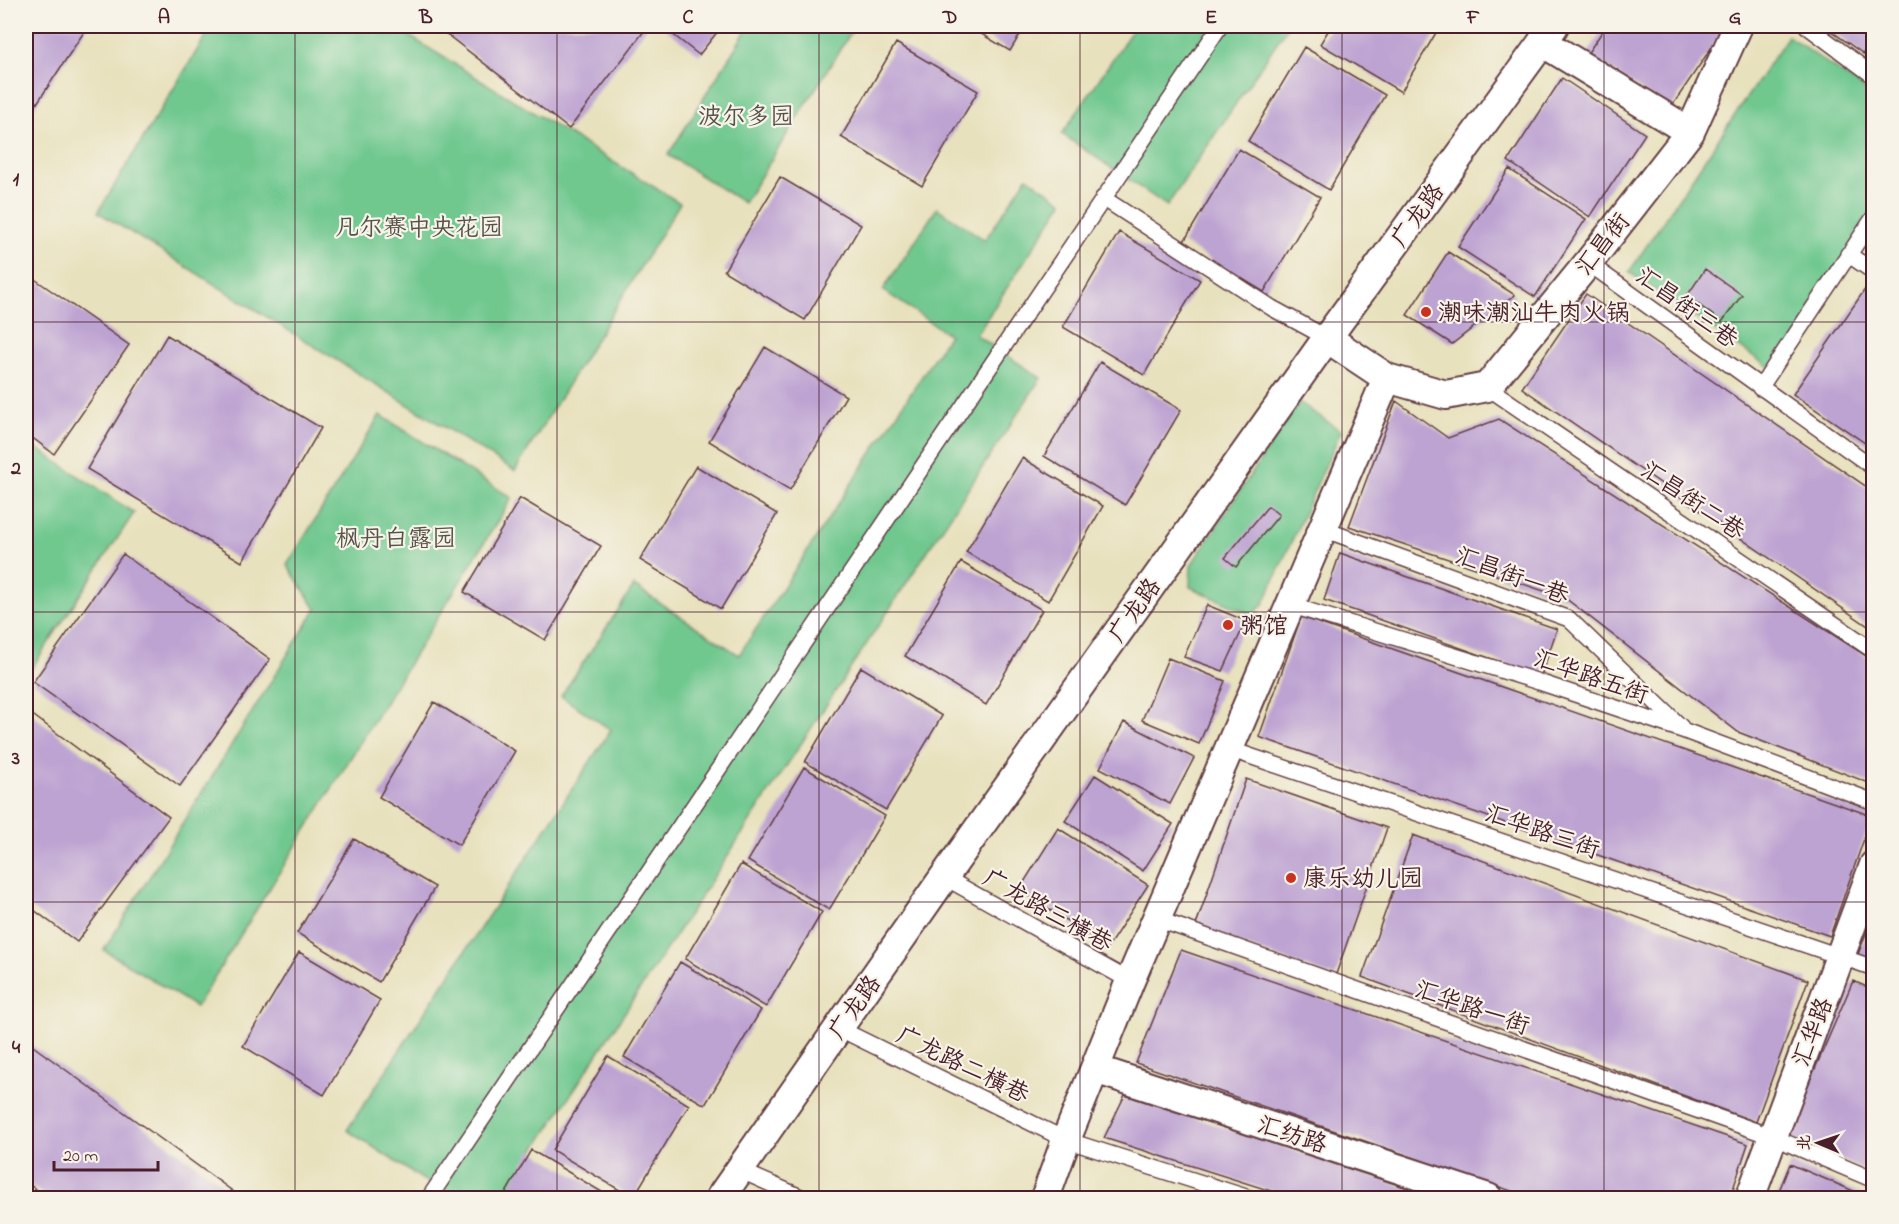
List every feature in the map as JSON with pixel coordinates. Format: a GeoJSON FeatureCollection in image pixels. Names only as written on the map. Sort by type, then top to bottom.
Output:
{"type":"FeatureCollection","features":[{"type":"Feature","properties":{"kind":"street","name":"汇昌街"},"geometry":{"type":"LineString","coordinates":[[1487,387],[1690,132],[1738,26]]}},
{"type":"Feature","properties":{"kind":"street"},"geometry":{"type":"LineString","coordinates":[[1548,34],[1690,132]]}},
{"type":"Feature","properties":{"kind":"street","name":"广龙路"},"geometry":{"type":"LineString","coordinates":[[720,1198],[944,877],[1327,338],[1548,34]]}},
{"type":"Feature","properties":{"kind":"street"},"geometry":{"type":"LineString","coordinates":[[1327,338],[1387,378],[1446,395],[1487,387]]}},
{"type":"Feature","properties":{"kind":"street"},"geometry":{"type":"LineString","coordinates":[[1045,1198],[1130,981],[1387,378]]}},
{"type":"Feature","properties":{"kind":"street","name":"汇华路"},"geometry":{"type":"LineString","coordinates":[[1750,1198],[1874,865]]}},
{"type":"Feature","properties":{"kind":"street","name":"汇纺路"},"geometry":{"type":"LineString","coordinates":[[1095,1069],[1488,1198]]}},
{"type":"Feature","properties":{"kind":"lane"},"geometry":{"type":"LineString","coordinates":[[429,1198],[1220,26]]}},
{"type":"Feature","properties":{"kind":"lane"},"geometry":{"type":"LineString","coordinates":[[1807,26],[1874,76]]}},
{"type":"Feature","properties":{"kind":"lane"},"geometry":{"type":"LineString","coordinates":[[1103,198],[1272,308],[1327,338]]}},
{"type":"Feature","properties":{"kind":"lane"},"geometry":{"type":"LineString","coordinates":[[1760,388],[1874,217]]}},
{"type":"Feature","properties":{"kind":"lane"},"geometry":{"type":"LineString","coordinates":[[1848,254],[1874,272]]}},
{"type":"Feature","properties":{"kind":"lane","name":"汇昌街三巷"},"geometry":{"type":"LineString","coordinates":[[1588,263],[1874,468]]}},
{"type":"Feature","properties":{"kind":"lane","name":"汇昌街二巷"},"geometry":{"type":"LineString","coordinates":[[1487,387],[1874,651]]}},
{"type":"Feature","properties":{"kind":"lane","name":"汇昌街一巷"},"geometry":{"type":"LineString","coordinates":[[1323,529],[1569,619],[1685,731]]}},
{"type":"Feature","properties":{"kind":"lane","name":"汇华路五街"},"geometry":{"type":"LineString","coordinates":[[1290,605],[1539,682],[1685,731],[1874,802]]}},
{"type":"Feature","properties":{"kind":"lane","name":"汇华路三街"},"geometry":{"type":"LineString","coordinates":[[1229,749],[1874,968]]}},
{"type":"Feature","properties":{"kind":"lane","name":"广龙路三横巷"},"geometry":{"type":"LineString","coordinates":[[944,877],[1130,981]]}},
{"type":"Feature","properties":{"kind":"lane","name":"汇华路一街"},"geometry":{"type":"LineString","coordinates":[[1157,919],[1773,1137],[1874,1180]]}},
{"type":"Feature","properties":{"kind":"lane","name":"广龙路二横巷"},"geometry":{"type":"LineString","coordinates":[[840,1029],[1066,1140],[1249,1198]]}},
{"type":"Feature","properties":{"kind":"lane"},"geometry":{"type":"LineString","coordinates":[[740,1170],[803,1198]]}},
{"type":"Feature","properties":{"kind":"green space","name":"凡尔赛中央花园"},"geometry":{"type":"Polygon","coordinates":[[[212,26],[393,26],[680,203],[515,471],[98,212],[212,26]]]}},
{"type":"Feature","properties":{"kind":"green space","name":"波尔多园"},"geometry":{"type":"Polygon","coordinates":[[[749,26],[855,26],[744,203],[668,155],[749,26]]]}},
{"type":"Feature","properties":{"kind":"green space"},"geometry":{"type":"Polygon","coordinates":[[[1135,26],[1288,26],[1167,206],[1062,134],[1135,26]]]}},
{"type":"Feature","properties":{"kind":"green space"},"geometry":{"type":"Polygon","coordinates":[[[1788,36],[1873,95],[1873,224],[1775,371],[1629,272],[1788,36]]]}},
{"type":"Feature","properties":{"kind":"green space"},"geometry":{"type":"Polygon","coordinates":[[[1027,177],[1063,202],[976,335],[1041,378],[503,1198],[451,1198],[347,1130],[611,730],[561,696],[634,586],[739,655],[949,335],[883,290],[937,208],[985,240],[1027,177]]]}},
{"type":"Feature","properties":{"kind":"green space"},"geometry":{"type":"Polygon","coordinates":[[[1299,402],[1341,431],[1263,605],[1252,615],[1190,587],[1191,565],[1299,402]]]}},
{"type":"Feature","properties":{"kind":"green space","name":"枫丹白露园"},"geometry":{"type":"Polygon","coordinates":[[[380,415],[512,498],[196,1007],[104,950],[316,609],[287,565],[380,415]]]}},
{"type":"Feature","properties":{"kind":"green space"},"geometry":{"type":"Polygon","coordinates":[[[26,441],[134,513],[26,677],[26,441]]]}},
{"type":"Feature","properties":{"kind":"building"},"geometry":{"type":"Polygon","coordinates":[[[26,26],[88,26],[26,120],[26,26]]]}},
{"type":"Feature","properties":{"kind":"building"},"geometry":{"type":"Polygon","coordinates":[[[436,26],[648,26],[569,129],[436,26]]]}},
{"type":"Feature","properties":{"kind":"building"},"geometry":{"type":"Polygon","coordinates":[[[662,26],[722,26],[699,55],[662,26]]]}},
{"type":"Feature","properties":{"kind":"building"},"geometry":{"type":"Polygon","coordinates":[[[968,26],[1025,26],[1010,51],[968,26]]]}},
{"type":"Feature","properties":{"kind":"building"},"geometry":{"type":"Polygon","coordinates":[[[1331,26],[1440,26],[1401,92],[1320,44],[1331,26]]]}},
{"type":"Feature","properties":{"kind":"building"},"geometry":{"type":"Polygon","coordinates":[[[1606,26],[1726,26],[1670,109],[1587,54],[1606,26]]]}},
{"type":"Feature","properties":{"kind":"building"},"geometry":{"type":"Polygon","coordinates":[[[1833,26],[1874,26],[1872,60],[1830,30],[1833,26]]]}},
{"type":"Feature","properties":{"kind":"building"},"geometry":{"type":"Polygon","coordinates":[[[896,43],[978,91],[922,186],[841,137],[896,43]]]}},
{"type":"Feature","properties":{"kind":"building"},"geometry":{"type":"Polygon","coordinates":[[[1304,47],[1385,95],[1329,190],[1248,141],[1304,47]]]}},
{"type":"Feature","properties":{"kind":"building"},"geometry":{"type":"Polygon","coordinates":[[[1562,78],[1645,134],[1590,217],[1508,161],[1562,78]]]}},
{"type":"Feature","properties":{"kind":"building"},"geometry":{"type":"Polygon","coordinates":[[[1239,149],[1320,197],[1264,292],[1183,243],[1239,149]]]}},
{"type":"Feature","properties":{"kind":"building"},"geometry":{"type":"Polygon","coordinates":[[[1509,169],[1586,219],[1535,297],[1458,247],[1509,169]]]}},
{"type":"Feature","properties":{"kind":"building"},"geometry":{"type":"Polygon","coordinates":[[[780,177],[861,225],[805,320],[724,271],[780,177]]]}},
{"type":"Feature","properties":{"kind":"building"},"geometry":{"type":"Polygon","coordinates":[[[1119,232],[1200,280],[1144,375],[1063,327],[1119,232]]]}},
{"type":"Feature","properties":{"kind":"building"},"geometry":{"type":"Polygon","coordinates":[[[1448,252],[1515,295],[1452,344],[1407,315],[1448,252]]]}},
{"type":"Feature","properties":{"kind":"building"},"geometry":{"type":"Polygon","coordinates":[[[1705,269],[1742,295],[1722,322],[1687,296],[1705,269]]]}},
{"type":"Feature","properties":{"kind":"building"},"geometry":{"type":"Polygon","coordinates":[[[26,273],[129,345],[54,454],[26,433],[26,273]]]}},
{"type":"Feature","properties":{"kind":"building"},"geometry":{"type":"Polygon","coordinates":[[[1868,285],[1874,289],[1874,449],[1793,394],[1868,285]]]}},
{"type":"Feature","properties":{"kind":"building"},"geometry":{"type":"Polygon","coordinates":[[[1586,294],[1874,492],[1874,630],[1522,388],[1586,294]]]}},
{"type":"Feature","properties":{"kind":"building"},"geometry":{"type":"Polygon","coordinates":[[[167,335],[321,428],[242,562],[87,469],[167,335]]]}},
{"type":"Feature","properties":{"kind":"building"},"geometry":{"type":"Polygon","coordinates":[[[765,347],[846,396],[790,490],[709,441],[765,347]]]}},
{"type":"Feature","properties":{"kind":"building"},"geometry":{"type":"Polygon","coordinates":[[[1100,362],[1181,410],[1125,505],[1044,456],[1100,362]]]}},
{"type":"Feature","properties":{"kind":"building"},"geometry":{"type":"Polygon","coordinates":[[[1396,401],[1448,438],[1499,419],[1874,661],[1874,785],[1738,732],[1565,598],[1349,526],[1396,401]]]}},
{"type":"Feature","properties":{"kind":"building"},"geometry":{"type":"Polygon","coordinates":[[[1022,458],[1103,506],[1048,601],[966,552],[1022,458]]]}},
{"type":"Feature","properties":{"kind":"building"},"geometry":{"type":"Polygon","coordinates":[[[696,466],[777,514],[721,609],[640,560],[696,466]]]}},
{"type":"Feature","properties":{"kind":"building"},"geometry":{"type":"Polygon","coordinates":[[[520,498],[601,546],[545,640],[464,592],[520,498]]]}},
{"type":"Feature","properties":{"kind":"building"},"geometry":{"type":"Polygon","coordinates":[[[1268,506],[1279,515],[1236,567],[1225,558],[1268,506]]]}},
{"type":"Feature","properties":{"kind":"building"},"geometry":{"type":"Polygon","coordinates":[[[1340,553],[1557,629],[1541,676],[1324,600],[1340,553]]]}},
{"type":"Feature","properties":{"kind":"building"},"geometry":{"type":"Polygon","coordinates":[[[123,554],[270,659],[180,786],[33,682],[123,554]]]}},
{"type":"Feature","properties":{"kind":"building"},"geometry":{"type":"Polygon","coordinates":[[[961,562],[1042,610],[986,705],[905,656],[961,562]]]}},
{"type":"Feature","properties":{"kind":"building"},"geometry":{"type":"Polygon","coordinates":[[[1207,605],[1246,621],[1223,671],[1184,657],[1207,605]]]}},
{"type":"Feature","properties":{"kind":"building"},"geometry":{"type":"Polygon","coordinates":[[[1301,617],[1872,816],[1830,936],[1259,737],[1301,617]]]}},
{"type":"Feature","properties":{"kind":"building"},"geometry":{"type":"Polygon","coordinates":[[[1168,658],[1225,681],[1199,744],[1142,720],[1168,658]]]}},
{"type":"Feature","properties":{"kind":"building"},"geometry":{"type":"Polygon","coordinates":[[[861,667],[942,716],[886,810],[805,762],[861,667]]]}},
{"type":"Feature","properties":{"kind":"building"},"geometry":{"type":"Polygon","coordinates":[[[434,702],[515,751],[459,845],[379,797],[434,702]]]}},
{"type":"Feature","properties":{"kind":"building"},"geometry":{"type":"Polygon","coordinates":[[[26,710],[169,817],[77,942],[26,904],[26,710]]]}},
{"type":"Feature","properties":{"kind":"building"},"geometry":{"type":"Polygon","coordinates":[[[1124,722],[1194,758],[1170,804],[1100,768],[1124,722]]]}},
{"type":"Feature","properties":{"kind":"building"},"geometry":{"type":"Polygon","coordinates":[[[804,767],[885,816],[829,910],[748,861],[804,767]]]}},
{"type":"Feature","properties":{"kind":"building"},"geometry":{"type":"Polygon","coordinates":[[[1095,775],[1173,824],[1143,871],[1065,821],[1095,775]]]}},
{"type":"Feature","properties":{"kind":"building","name":"康乐幼儿园"},"geometry":{"type":"Polygon","coordinates":[[[1246,779],[1387,828],[1335,977],[1195,928],[1246,779]]]}},
{"type":"Feature","properties":{"kind":"building"},"geometry":{"type":"Polygon","coordinates":[[[1058,828],[1148,885],[1108,947],[1019,890],[1058,828]]]}},
{"type":"Feature","properties":{"kind":"building"},"geometry":{"type":"Polygon","coordinates":[[[1413,835],[1808,980],[1756,1122],[1362,977],[1413,835]]]}},
{"type":"Feature","properties":{"kind":"building"},"geometry":{"type":"Polygon","coordinates":[[[354,839],[435,887],[379,982],[297,933],[354,839]]]}},
{"type":"Feature","properties":{"kind":"building"},"geometry":{"type":"Polygon","coordinates":[[[741,864],[822,912],[766,1007],[685,959],[741,864]]]}},
{"type":"Feature","properties":{"kind":"building"},"geometry":{"type":"Polygon","coordinates":[[[1874,916],[1874,963],[1857,957],[1874,916]]]}},
{"type":"Feature","properties":{"kind":"building"},"geometry":{"type":"Polygon","coordinates":[[[1181,950],[1748,1144],[1730,1198],[1532,1198],[1136,1063],[1181,950]]]}},
{"type":"Feature","properties":{"kind":"building"},"geometry":{"type":"Polygon","coordinates":[[[299,952],[380,1000],[324,1095],[243,1046],[299,952]]]}},
{"type":"Feature","properties":{"kind":"building"},"geometry":{"type":"Polygon","coordinates":[[[680,962],[761,1010],[705,1105],[624,1057],[680,962]]]}},
{"type":"Feature","properties":{"kind":"building"},"geometry":{"type":"Polygon","coordinates":[[[1853,981],[1874,990],[1874,1174],[1786,1136],[1853,981]]]}},
{"type":"Feature","properties":{"kind":"building"},"geometry":{"type":"Polygon","coordinates":[[[26,1041],[242,1198],[48,1198],[26,1182],[26,1041]]]}},
{"type":"Feature","properties":{"kind":"building"},"geometry":{"type":"Polygon","coordinates":[[[608,1056],[689,1105],[633,1198],[552,1150],[608,1056]]]}},
{"type":"Feature","properties":{"kind":"building"},"geometry":{"type":"Polygon","coordinates":[[[1125,1095],[1438,1198],[1293,1198],[1104,1138],[1125,1095]]]}},
{"type":"Feature","properties":{"kind":"building"},"geometry":{"type":"Polygon","coordinates":[[[531,1150],[612,1198],[503,1198],[531,1150]]]}},
{"type":"Feature","properties":{"kind":"building"},"geometry":{"type":"Polygon","coordinates":[[[1790,1164],[1870,1198],[1776,1198],[1790,1164]]]}},
{"type":"Feature","properties":{"kind":"place","name":"潮味潮汕牛肉火锅"},"geometry":{"type":"Point","coordinates":[1426,312]}},
{"type":"Feature","properties":{"kind":"place","name":"粥馆"},"geometry":{"type":"Point","coordinates":[1228,625]}},
{"type":"Feature","properties":{"kind":"place","name":"康乐幼儿园"},"geometry":{"type":"Point","coordinates":[1291,878]}}]}
